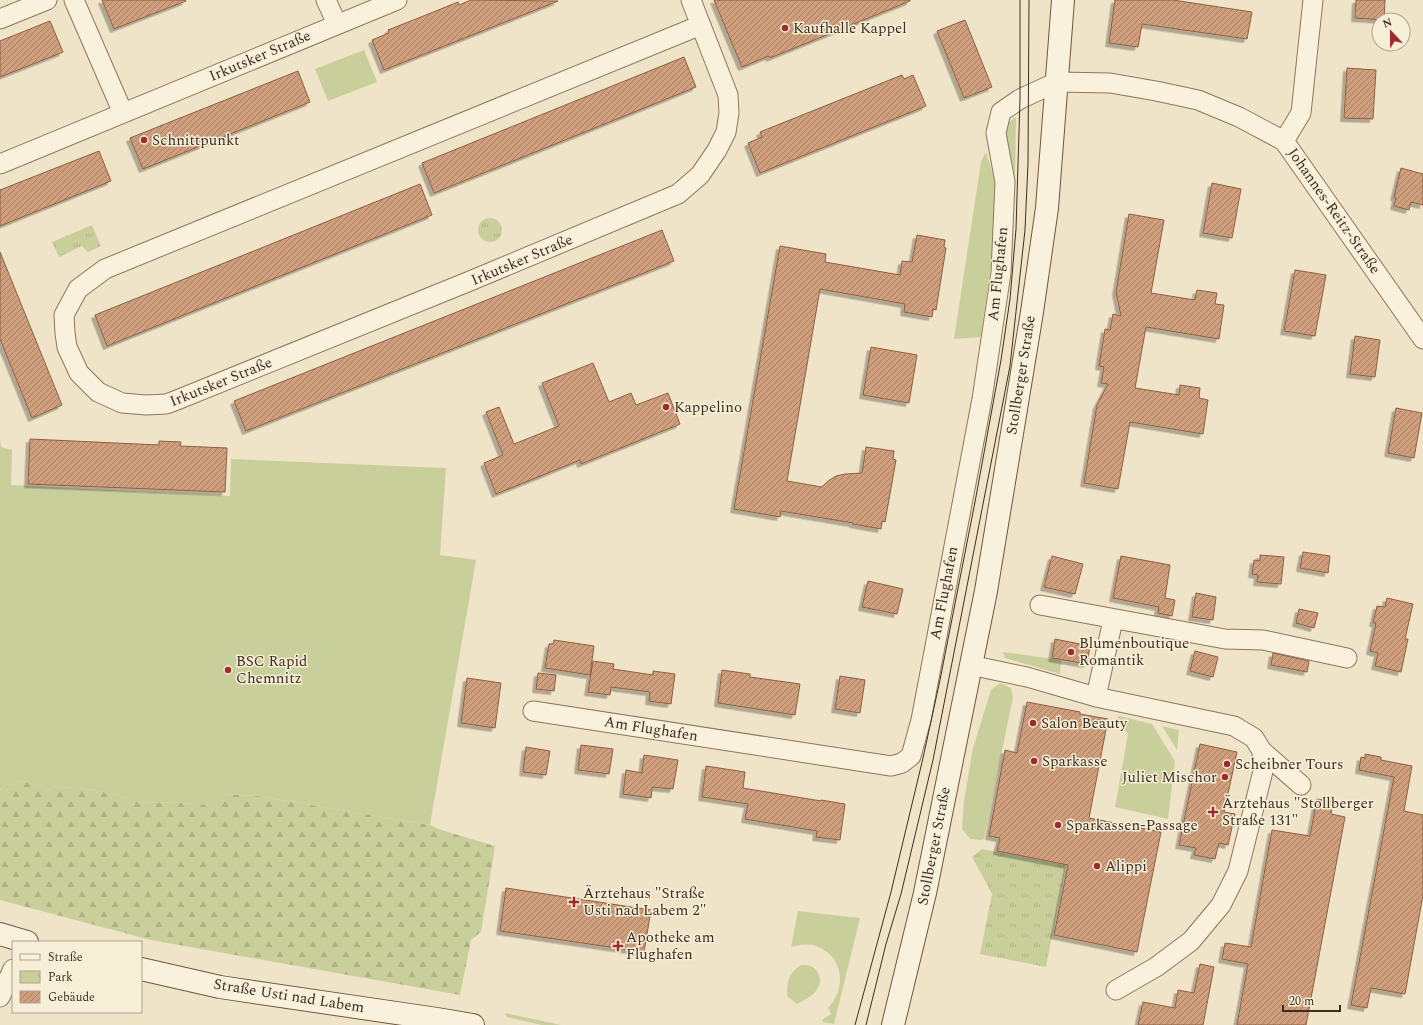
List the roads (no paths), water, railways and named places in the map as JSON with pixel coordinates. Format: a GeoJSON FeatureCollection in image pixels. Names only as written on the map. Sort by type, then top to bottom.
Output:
{"type":"FeatureCollection","features":[{"type":"Feature","properties":{"kind":"main road","name":"Stollberger Straße"},"geometry":{"type":"LineString","coordinates":[[1049,0],[1051,52],[1057,82]]}},
{"type":"Feature","properties":{"kind":"main road","name":"Stollberger Straße"},"geometry":{"type":"LineString","coordinates":[[893,1025],[925,894],[986,591],[1032,312],[1046,208],[1063,0]]}},
{"type":"Feature","properties":{"kind":"main road"},"geometry":{"type":"LineString","coordinates":[[0,934],[23,941]]}},
{"type":"Feature","properties":{"kind":"main road","name":"Straße Usti nad Labem"},"geometry":{"type":"LineString","coordinates":[[142,969],[220,987],[436,1022],[473,1025]]}},
{"type":"Feature","properties":{"kind":"street"},"geometry":{"type":"LineString","coordinates":[[0,19],[47,0]]}},
{"type":"Feature","properties":{"kind":"street"},"geometry":{"type":"LineString","coordinates":[[74,0],[122,113]]}},
{"type":"Feature","properties":{"kind":"street"},"geometry":{"type":"LineString","coordinates":[[326,0],[337,24]]}},
{"type":"Feature","properties":{"kind":"street","name":"Irkutsker Straße"},"geometry":{"type":"LineString","coordinates":[[0,164],[397,0]]}},
{"type":"Feature","properties":{"kind":"street","name":"Irkutsker Straße"},"geometry":{"type":"LineString","coordinates":[[691,0],[701,25],[728,95],[729,113],[726,132],[717,150],[696,179],[678,194],[470,281],[166,404],[146,405],[122,403],[98,392],[79,373],[68,347],[65,333],[64,315],[78,289],[105,269],[701,25]]}},
{"type":"Feature","properties":{"kind":"street"},"geometry":{"type":"LineString","coordinates":[[1284,141],[1301,113],[1313,0]]}},
{"type":"Feature","properties":{"kind":"street","name":"Johannes-Reitz-Straße"},"geometry":{"type":"LineString","coordinates":[[1057,82],[1110,83],[1198,100],[1239,117],[1284,141],[1421,330]]}},
{"type":"Feature","properties":{"kind":"street","name":"Am Flughafen"},"geometry":{"type":"LineString","coordinates":[[533,711],[891,766],[902,762],[911,756],[921,720],[982,399],[1001,273],[1005,182],[996,133],[1001,112],[1020,99],[1057,82]]}},
{"type":"Feature","properties":{"kind":"street"},"geometry":{"type":"LineString","coordinates":[[1040,605],[1113,620],[1225,639],[1262,640],[1347,658]]}},
{"type":"Feature","properties":{"kind":"street"},"geometry":{"type":"LineString","coordinates":[[1096,697],[1113,620]]}},
{"type":"Feature","properties":{"kind":"street"},"geometry":{"type":"LineString","coordinates":[[970,665],[1027,677],[1096,697],[1234,726],[1254,738],[1262,751],[1301,785]]}},
{"type":"Feature","properties":{"kind":"street"},"geometry":{"type":"LineString","coordinates":[[1116,990],[1156,967],[1191,942],[1221,905],[1238,871],[1263,771],[1262,751]]}},
{"type":"Feature","properties":{"kind":"street"},"geometry":{"type":"LineString","coordinates":[[0,997],[12,971]]}},
{"type":"Feature","properties":{"kind":"tram line"},"geometry":{"type":"LineString","coordinates":[[855,1025],[891,892],[923,758],[975,502],[1001,360],[1010,299],[1016,229],[1020,99],[1020,0]]}},
{"type":"Feature","properties":{"kind":"tram line"},"geometry":{"type":"LineString","coordinates":[[866,1025],[886,944],[901,894],[933,760],[1010,366],[1025,230],[1028,163],[1029,0]]}},
{"type":"Feature","properties":{"kind":"place","name":"Kaufhalle Kappel"},"geometry":{"type":"Point","coordinates":[785,28]}},
{"type":"Feature","properties":{"kind":"place","name":"Schnittpunkt"},"geometry":{"type":"Point","coordinates":[144,140]}},
{"type":"Feature","properties":{"kind":"place","name":"Kappelino"},"geometry":{"type":"Point","coordinates":[666,407]}},
{"type":"Feature","properties":{"kind":"place","name":"Blumenboutique Romantik"},"geometry":{"type":"Point","coordinates":[1071,652]}},
{"type":"Feature","properties":{"kind":"place","name":"BSC Rapid Chemnitz"},"geometry":{"type":"Point","coordinates":[228,670]}},
{"type":"Feature","properties":{"kind":"place","name":"Salon Beauty"},"geometry":{"type":"Point","coordinates":[1033,723]}},
{"type":"Feature","properties":{"kind":"place","name":"Sparkasse"},"geometry":{"type":"Point","coordinates":[1034,761]}},
{"type":"Feature","properties":{"kind":"place","name":"Scheibner Tours"},"geometry":{"type":"Point","coordinates":[1227,764]}},
{"type":"Feature","properties":{"kind":"place","name":"Juliet Mischor"},"geometry":{"type":"Point","coordinates":[1225,777]}},
{"type":"Feature","properties":{"kind":"place","name":"Ärztehaus \"Stollberger Straße 131\""},"geometry":{"type":"Point","coordinates":[1213,812]}},
{"type":"Feature","properties":{"kind":"place","name":"Sparkassen-Passage"},"geometry":{"type":"Point","coordinates":[1058,825]}},
{"type":"Feature","properties":{"kind":"place","name":"Alippi"},"geometry":{"type":"Point","coordinates":[1097,866]}},
{"type":"Feature","properties":{"kind":"place","name":"Ärztehaus \"Straße Usti nad Labem 2\""},"geometry":{"type":"Point","coordinates":[574,902]}},
{"type":"Feature","properties":{"kind":"place","name":"Apotheke am Flughafen"},"geometry":{"type":"Point","coordinates":[618,946]}}]}
